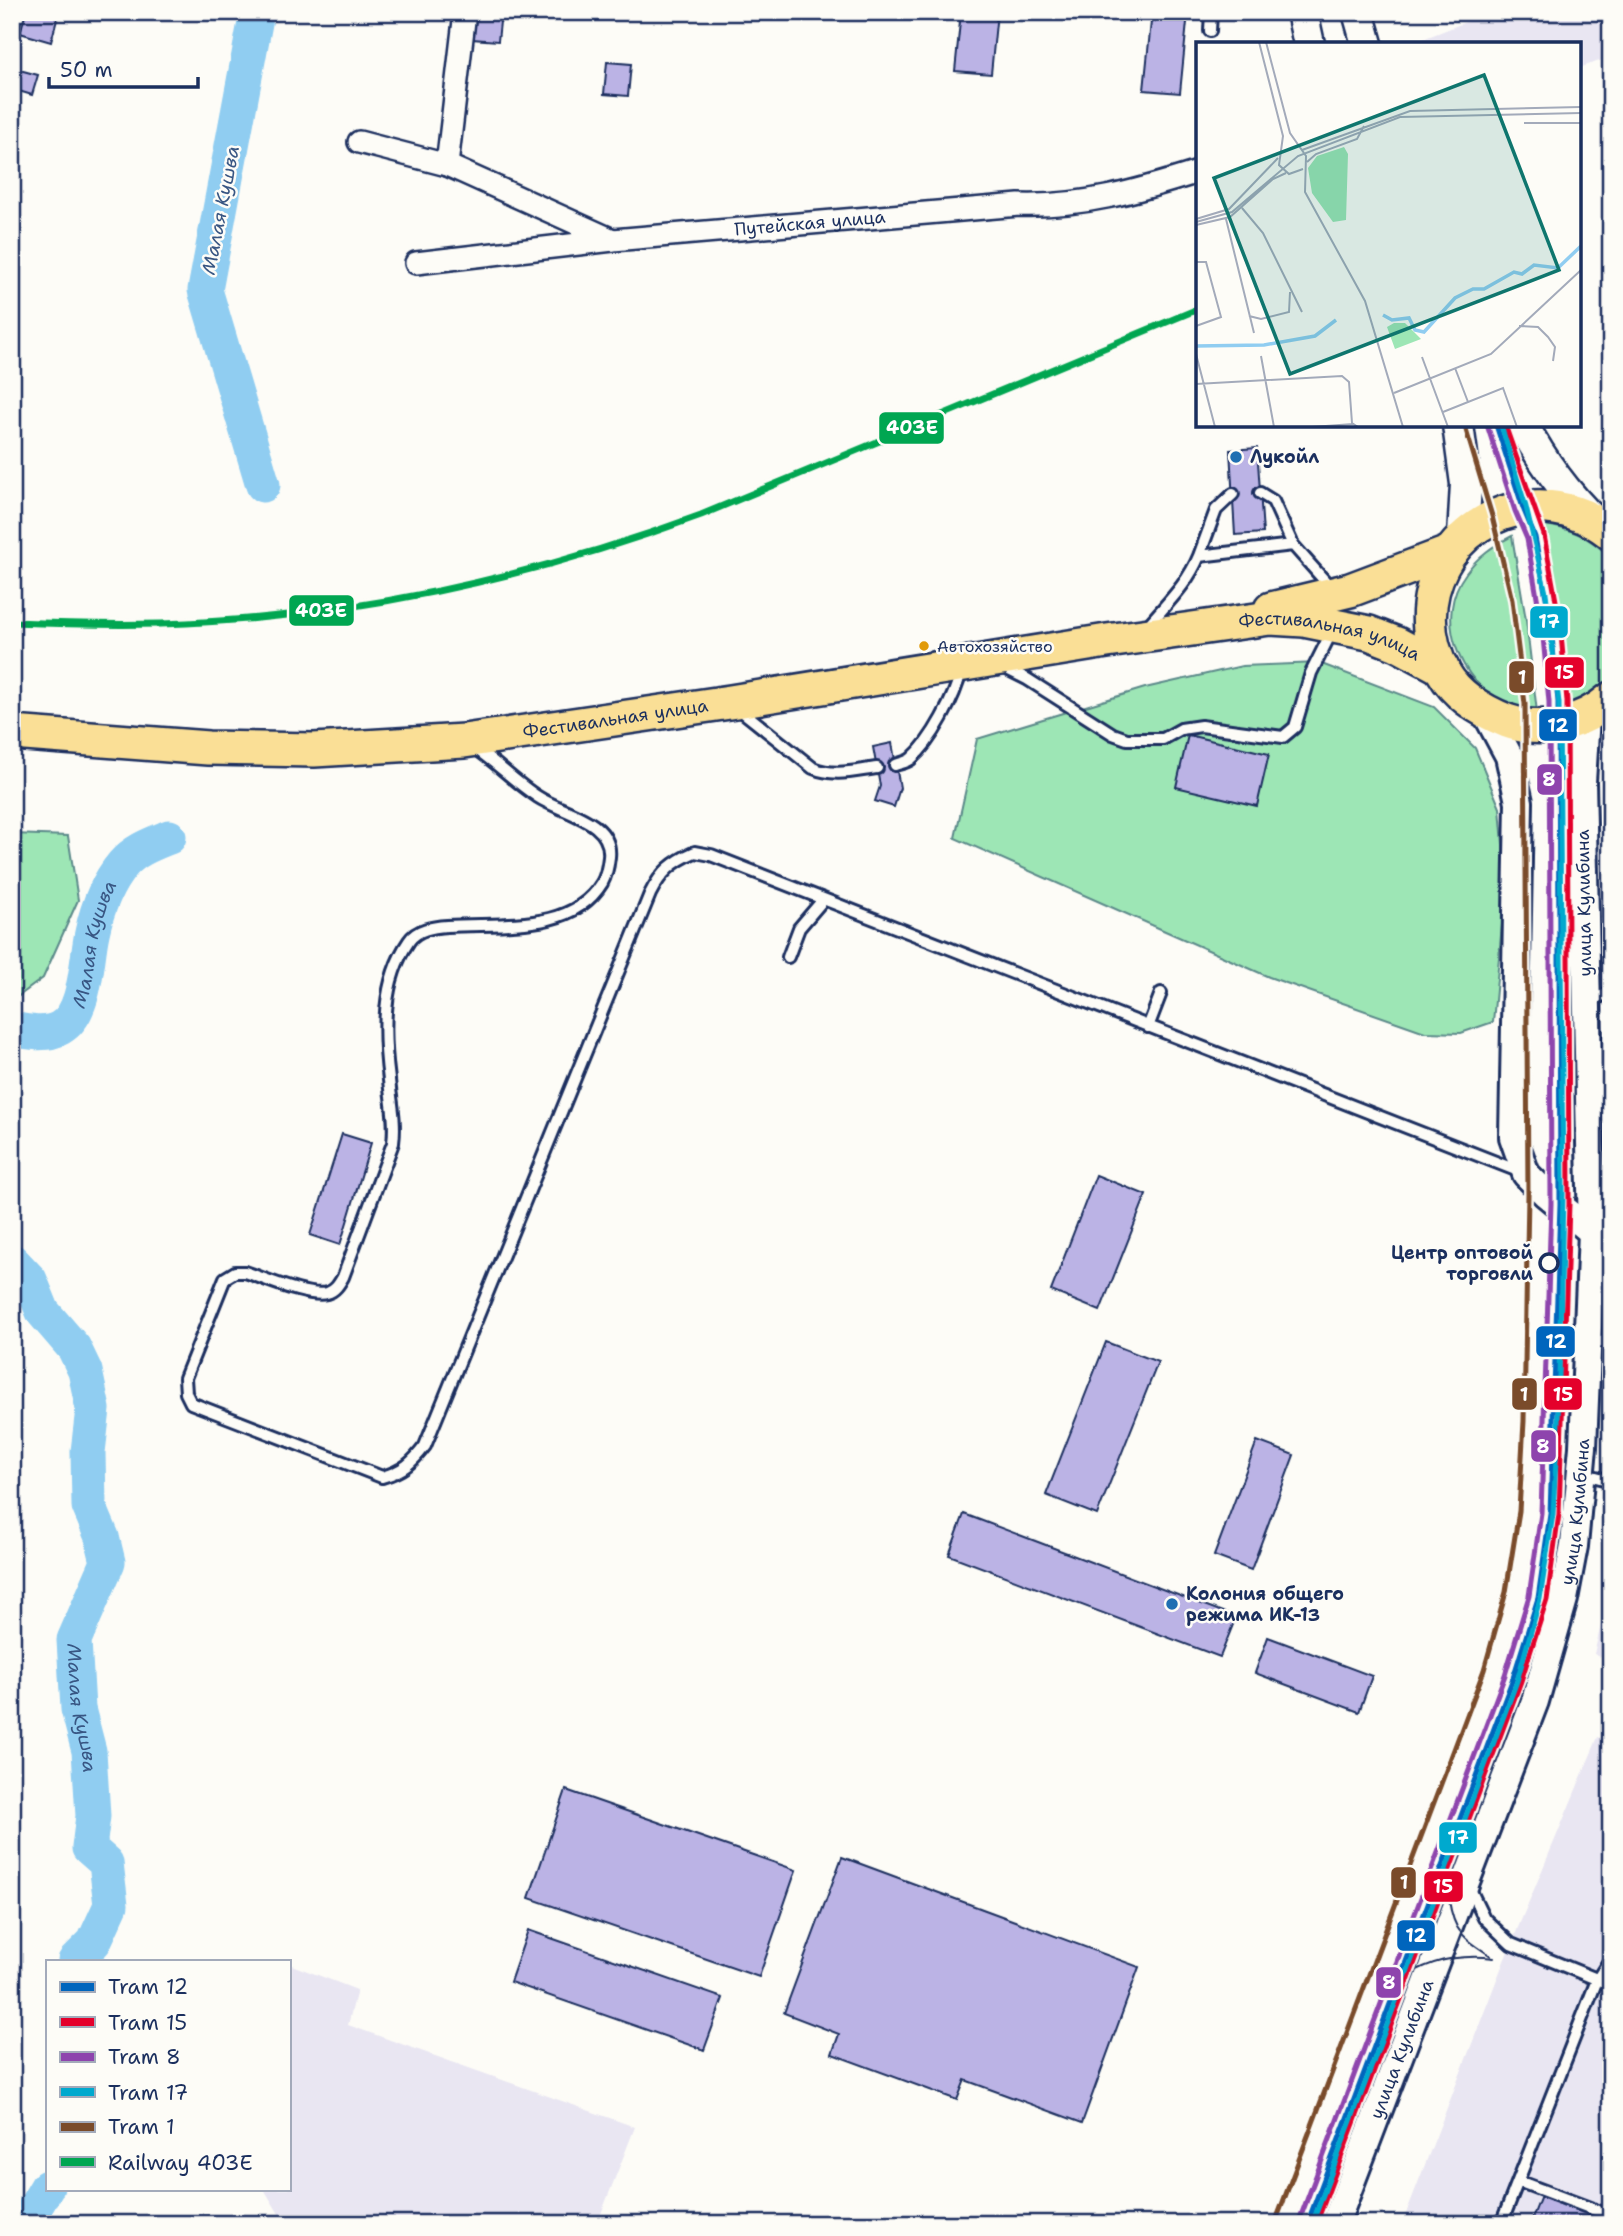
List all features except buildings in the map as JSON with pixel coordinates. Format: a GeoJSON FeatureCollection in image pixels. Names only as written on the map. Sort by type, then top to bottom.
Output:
{"type":"FeatureCollection","features":[{"type":"Feature","properties":{"kind":"main road"},"geometry":{"type":"LineString","coordinates":[[1302,12],[1309,42]]}},
{"type":"Feature","properties":{"kind":"main road"},"geometry":{"type":"LineString","coordinates":[[1358,12],[1366,42]]}},
{"type":"Feature","properties":{"kind":"main road"},"geometry":{"type":"LineString","coordinates":[[1458,427],[1466,484],[1457,544],[1434,584],[1430,609],[1433,644],[1442,668],[1459,691],[1486,713],[1515,724],[1557,725],[1602,707]]}},
{"type":"Feature","properties":{"kind":"main road"},"geometry":{"type":"LineString","coordinates":[[1525,427],[1567,491],[1603,527]]}},
{"type":"Feature","properties":{"kind":"main road","name":"Фестивальная улица"},"geometry":{"type":"LineString","coordinates":[[12,733],[208,747],[314,750],[464,741],[730,702],[1139,636],[1336,609],[1388,576],[1457,544],[1487,520],[1523,508],[1558,508],[1578,513],[1603,527]]}},
{"type":"Feature","properties":{"kind":"main road","name":"Фестивальная улица"},"geometry":{"type":"LineString","coordinates":[[1336,609],[1442,668]]}},
{"type":"Feature","properties":{"kind":"street"},"geometry":{"type":"LineString","coordinates":[[446,165],[465,12]]}},
{"type":"Feature","properties":{"kind":"street"},"geometry":{"type":"LineString","coordinates":[[359,142],[446,165],[613,240]]}},
{"type":"Feature","properties":{"kind":"street","name":"Путейская улица"},"geometry":{"type":"LineString","coordinates":[[416,264],[613,240],[1018,205],[1055,206],[1153,186],[1196,173]]}},
{"type":"Feature","properties":{"kind":"street","name":"улица Кулибина"},"geometry":{"type":"LineString","coordinates":[[1335,2224],[1517,1751],[1551,1651],[1574,1546],[1581,1473],[1600,1342],[1592,1232],[1598,997],[1582,782],[1602,707]]}},
{"type":"Feature","properties":{"kind":"street"},"geometry":{"type":"LineString","coordinates":[[1486,713],[1509,756],[1519,802],[1513,1137],[1526,1174],[1592,1232]]}},
{"type":"Feature","properties":{"kind":"lane"},"geometry":{"type":"LineString","coordinates":[[1210,12],[1210,31]]}},
{"type":"Feature","properties":{"kind":"lane"},"geometry":{"type":"LineString","coordinates":[[895,765],[909,761],[942,718],[957,687],[974,662],[1027,678],[1113,734],[1127,739],[1163,740],[1181,729],[1201,726],[1283,737],[1295,727],[1311,673],[1327,638],[1336,609],[1293,545],[1273,501],[1268,495],[1260,493]]}},
{"type":"Feature","properties":{"kind":"lane"},"geometry":{"type":"LineString","coordinates":[[1139,636],[1180,590],[1192,572],[1216,510],[1233,494]]}},
{"type":"Feature","properties":{"kind":"lane"},"geometry":{"type":"LineString","coordinates":[[1199,556],[1293,545]]}},
{"type":"Feature","properties":{"kind":"lane"},"geometry":{"type":"LineString","coordinates":[[730,702],[813,768],[835,774],[877,768]]}},
{"type":"Feature","properties":{"kind":"lane"},"geometry":{"type":"LineString","coordinates":[[464,741],[495,761],[538,797],[594,826],[606,837],[610,852],[604,880],[591,898],[560,918],[537,922],[429,928],[410,938],[397,964],[384,1016],[387,1068],[396,1126],[393,1143],[343,1277],[337,1287],[327,1293],[310,1293],[245,1272],[235,1272],[225,1278],[185,1378],[186,1393],[191,1403],[382,1477],[398,1473],[411,1464],[425,1446],[658,877],[667,867],[695,852],[710,855],[1526,1174]]}},
{"type":"Feature","properties":{"kind":"lane"},"geometry":{"type":"LineString","coordinates":[[788,957],[799,928],[822,901]]}},
{"type":"Feature","properties":{"kind":"lane"},"geometry":{"type":"LineString","coordinates":[[1148,1027],[1161,993]]}},
{"type":"Feature","properties":{"kind":"lane"},"geometry":{"type":"LineString","coordinates":[[1581,1473],[1611,1482]]}},
{"type":"Feature","properties":{"kind":"lane"},"geometry":{"type":"LineString","coordinates":[[1466,1879],[1484,1918],[1511,1944],[1611,1985]]}},
{"type":"Feature","properties":{"kind":"lane"},"geometry":{"type":"LineString","coordinates":[[1501,2224],[1597,1980],[1611,1958]]}},
{"type":"Feature","properties":{"kind":"lane"},"geometry":{"type":"LineString","coordinates":[[1518,2181],[1611,2216]]}},
{"type":"Feature","properties":{"kind":"shaded area"},"geometry":{"type":"Polygon","coordinates":[[[1491,12],[1611,12],[1611,57],[1581,67],[1581,42],[1424,42],[1423,39],[1491,12]]]}},
{"type":"Feature","properties":{"kind":"shaded area"},"geometry":{"type":"Polygon","coordinates":[[[1611,1583],[1611,1662],[1594,1654],[1611,1583]]]}},
{"type":"Feature","properties":{"kind":"shaded area"},"geometry":{"type":"Polygon","coordinates":[[[1598,1737],[1611,1742],[1611,2224],[1402,2224],[1504,1961],[1598,1737]]]}},
{"type":"Feature","properties":{"kind":"shaded area"},"geometry":{"type":"Polygon","coordinates":[[[290,1964],[357,1990],[348,2025],[635,2127],[597,2224],[285,2224],[265,2190],[290,2190],[290,1964]]]}},
{"type":"Feature","properties":{"kind":"green space"},"geometry":{"type":"Polygon","coordinates":[[[1540,524],[1579,534],[1611,558],[1611,678],[1593,695],[1566,708],[1564,662],[1540,524]]]}},
{"type":"Feature","properties":{"kind":"green space"},"geometry":{"type":"Polygon","coordinates":[[[1512,536],[1537,712],[1506,704],[1475,681],[1456,647],[1452,628],[1456,590],[1466,573],[1487,552],[1512,536]]]}},
{"type":"Feature","properties":{"kind":"green space"},"geometry":{"type":"Polygon","coordinates":[[[1319,663],[1434,707],[1475,748],[1500,808],[1506,881],[1493,1022],[1461,1033],[1425,1032],[1269,977],[955,838],[977,739],[1145,688],[1242,666],[1319,663]]]}},
{"type":"Feature","properties":{"kind":"green space"},"geometry":{"type":"Polygon","coordinates":[[[12,834],[68,836],[78,900],[43,978],[12,1001],[12,834]]]}},
{"type":"Feature","properties":{"kind":"waterway","name":"Малая Кушва"},"geometry":{"type":"LineString","coordinates":[[257,12],[205,290],[263,485]]}},
{"type":"Feature","properties":{"kind":"waterway","name":"Малая Кушва"},"geometry":{"type":"LineString","coordinates":[[12,1029],[49,1032],[69,1021],[76,1010],[84,985],[94,924],[107,888],[117,871],[133,855],[169,837]]}},
{"type":"Feature","properties":{"kind":"waterway","name":"Малая Кушва"},"geometry":{"type":"LineString","coordinates":[[12,1261],[30,1280],[43,1312],[74,1348],[85,1371],[93,1409],[88,1452],[89,1506],[102,1537],[108,1562],[74,1640],[78,1709],[89,1751],[93,1816],[89,1848],[106,1863],[111,1905],[94,1942],[76,1960]]}},
{"type":"Feature","properties":{"kind":"waterway","name":"Малая Кушва"},"geometry":{"type":"LineString","coordinates":[[25,2224],[46,2189]]}},
{"type":"Feature","properties":{"kind":"tram line","name":"12"},"geometry":{"type":"LineString","coordinates":[[1307,2224],[1513,1678],[1538,1598],[1550,1514],[1560,1204],[1558,702],[1551,625],[1535,537],[1497,427]]}},
{"type":"Feature","properties":{"kind":"tram line","name":"17"},"geometry":{"type":"LineString","coordinates":[[1312,2224],[1517,1681],[1540,1599],[1553,1514],[1558,1423],[1563,1194],[1559,703],[1546,593],[1526,507],[1502,427]]}},
{"type":"Feature","properties":{"kind":"tram line","name":"15"},"geometry":{"type":"LineString","coordinates":[[1316,2224],[1521,1681],[1547,1600],[1559,1514],[1569,1204],[1567,701],[1560,623],[1544,535],[1506,427]]}},
{"type":"Feature","properties":{"kind":"tram line","name":"8"},"geometry":{"type":"LineString","coordinates":[[1299,2221],[1505,1675],[1529,1596],[1541,1513],[1551,1204],[1549,702],[1542,626],[1527,539],[1488,428]]}},
{"type":"Feature","properties":{"kind":"tram line","name":"1"},"geometry":{"type":"LineString","coordinates":[[1277,2218],[1484,1670],[1506,1592],[1519,1511],[1524,1421],[1528,1194],[1525,704],[1512,600],[1492,516],[1466,430]]}},
{"type":"Feature","properties":{"kind":"tram line"},"geometry":{"type":"LineString","coordinates":[[1449,1849],[1448,1888],[1453,1919],[1464,1936],[1491,1956]]}},
{"type":"Feature","properties":{"kind":"tram line"},"geometry":{"type":"LineString","coordinates":[[1375,2008],[1398,1982],[1420,1968],[1456,1958],[1494,1958]]}},
{"type":"Feature","properties":{"kind":"rail line","name":"403Е"},"geometry":{"type":"LineString","coordinates":[[12,622],[142,624],[230,621],[367,604],[503,576],[636,538],[701,515],[1196,310]]}},
{"type":"Feature","properties":{"kind":"place","name":"Лукойл"},"geometry":{"type":"Point","coordinates":[1236,457]}},
{"type":"Feature","properties":{"kind":"place","name":"Автохозяйство"},"geometry":{"type":"Point","coordinates":[924,646]}},
{"type":"Feature","properties":{"kind":"place","name":"Центр оптовой торговли"},"geometry":{"type":"Point","coordinates":[1549,1263]}},
{"type":"Feature","properties":{"kind":"place","name":"Колония общего режима ИК-13"},"geometry":{"type":"Point","coordinates":[1172,1604]}}]}
